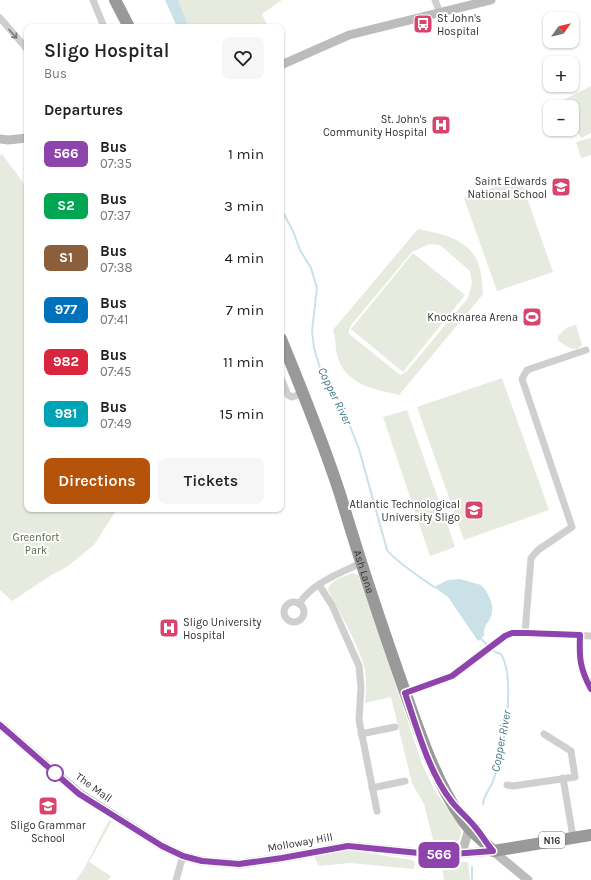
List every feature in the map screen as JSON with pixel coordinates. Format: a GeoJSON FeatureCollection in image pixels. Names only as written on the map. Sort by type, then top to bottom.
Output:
{"type":"FeatureCollection","features":[{"type":"Feature","properties":{"kind":"highway"},"geometry":{"type":"LineString","coordinates":[[115,0],[127,24]]}},
{"type":"Feature","properties":{"kind":"highway","name":"Ash Lane"},"geometry":{"type":"LineString","coordinates":[[284,346],[303,393],[339,492],[361,563],[427,755],[452,802],[469,829],[484,841],[493,851]]}},
{"type":"Feature","properties":{"kind":"highway","name":"Ash Lane"},"geometry":{"type":"LineString","coordinates":[[452,802],[466,815],[482,835],[484,841]]}},
{"type":"Feature","properties":{"kind":"highway","name":"N16"},"geometry":{"type":"LineString","coordinates":[[493,851],[591,835]]}},
{"type":"Feature","properties":{"kind":"main road"},"geometry":{"type":"LineString","coordinates":[[284,64],[349,35],[491,0]]}},
{"type":"Feature","properties":{"kind":"main road"},"geometry":{"type":"LineString","coordinates":[[0,138],[8,140],[24,138]]}},
{"type":"Feature","properties":{"kind":"main road","name":"The Mall"},"geometry":{"type":"LineString","coordinates":[[0,725],[79,794],[162,846],[183,856]]}},
{"type":"Feature","properties":{"kind":"main road"},"geometry":{"type":"LineString","coordinates":[[458,855],[464,846],[469,829]]}},
{"type":"Feature","properties":{"kind":"main road","name":"Molloway Hill"},"geometry":{"type":"LineString","coordinates":[[183,856],[214,864],[239,864],[348,846],[416,854],[458,855],[493,851]]}},
{"type":"Feature","properties":{"kind":"main road"},"geometry":{"type":"LineString","coordinates":[[493,851],[528,880]]}},
{"type":"Feature","properties":{"kind":"street"},"geometry":{"type":"LineString","coordinates":[[93,0],[103,24]]}},
{"type":"Feature","properties":{"kind":"street"},"geometry":{"type":"LineString","coordinates":[[436,0],[440,13]]}},
{"type":"Feature","properties":{"kind":"street"},"geometry":{"type":"LineString","coordinates":[[0,18],[24,46]]}},
{"type":"Feature","properties":{"kind":"street"},"geometry":{"type":"LineString","coordinates":[[526,633],[531,558],[538,550],[572,527],[522,379],[527,370],[586,350]]}},
{"type":"Feature","properties":{"kind":"street"},"geometry":{"type":"LineString","coordinates":[[284,385],[288,395],[292,397],[303,393]]}},
{"type":"Feature","properties":{"kind":"street"},"geometry":{"type":"LineString","coordinates":[[300,604],[303,598],[319,585],[361,563]]}},
{"type":"Feature","properties":{"kind":"street"},"geometry":{"type":"LineString","coordinates":[[319,585],[332,605],[359,666],[361,687],[359,715],[361,734],[377,811]]}},
{"type":"Feature","properties":{"kind":"street"},"geometry":{"type":"LineString","coordinates":[[405,693],[452,676],[482,652],[512,633],[591,636]]}},
{"type":"Feature","properties":{"kind":"street"},"geometry":{"type":"LineString","coordinates":[[580,635],[579,656],[582,670],[591,689]]}},
{"type":"Feature","properties":{"kind":"street"},"geometry":{"type":"LineString","coordinates":[[361,734],[395,727]]}},
{"type":"Feature","properties":{"kind":"street"},"geometry":{"type":"LineString","coordinates":[[507,785],[513,786],[575,777],[571,751],[544,734]]}},
{"type":"Feature","properties":{"kind":"street"},"geometry":{"type":"LineString","coordinates":[[563,778],[573,837]]}},
{"type":"Feature","properties":{"kind":"street"},"geometry":{"type":"LineString","coordinates":[[372,788],[405,781]]}},
{"type":"Feature","properties":{"kind":"street"},"geometry":{"type":"LineString","coordinates":[[176,880],[183,856]]}},
{"type":"Feature","properties":{"kind":"green space"},"geometry":{"type":"Polygon","coordinates":[[[178,0],[282,0],[262,14],[267,24],[188,24],[178,0]]]}},
{"type":"Feature","properties":{"kind":"green space"},"geometry":{"type":"Polygon","coordinates":[[[591,86],[591,133],[581,138],[579,134],[579,100],[563,100],[591,86]]]}},
{"type":"Feature","properties":{"kind":"green space"},"geometry":{"type":"Polygon","coordinates":[[[591,138],[591,155],[581,158],[576,142],[591,138]]]}},
{"type":"Feature","properties":{"kind":"green space","name":"Greenfort Park"},"geometry":{"type":"Polygon","coordinates":[[[2,154],[24,184],[24,512],[115,512],[94,545],[68,566],[12,601],[0,590],[0,155],[2,154]]]}},
{"type":"Feature","properties":{"kind":"green space"},"geometry":{"type":"Polygon","coordinates":[[[520,178],[553,272],[497,291],[464,198],[520,178]]]}},
{"type":"Feature","properties":{"kind":"green space"},"geometry":{"type":"Polygon","coordinates":[[[418,229],[437,233],[454,239],[463,244],[475,257],[481,273],[483,294],[399,395],[371,388],[355,380],[348,374],[342,367],[338,358],[333,330],[418,229]],[[429,244],[412,252],[351,325],[348,333],[400,375],[407,371],[468,298],[472,283],[470,271],[440,245],[429,244]]]}},
{"type":"Feature","properties":{"kind":"green space"},"geometry":{"type":"Polygon","coordinates":[[[413,253],[465,295],[403,372],[351,329],[413,253]]]}},
{"type":"Feature","properties":{"kind":"green space"},"geometry":{"type":"Polygon","coordinates":[[[576,325],[582,345],[577,349],[562,344],[558,340],[558,336],[566,328],[576,325]]]}},
{"type":"Feature","properties":{"kind":"green space"},"geometry":{"type":"Polygon","coordinates":[[[502,378],[549,510],[464,540],[417,407],[502,378]]]}},
{"type":"Feature","properties":{"kind":"green space"},"geometry":{"type":"Polygon","coordinates":[[[407,410],[455,547],[430,556],[383,417],[407,410]]]}},
{"type":"Feature","properties":{"kind":"green space"},"geometry":{"type":"Polygon","coordinates":[[[352,573],[358,575],[361,582],[422,764],[436,793],[459,823],[461,833],[459,840],[453,846],[435,847],[424,804],[412,783],[391,697],[365,703],[366,679],[361,656],[353,637],[328,590],[334,581],[352,573]]]}},
{"type":"Feature","properties":{"kind":"green space"},"geometry":{"type":"Polygon","coordinates":[[[109,820],[112,821],[89,862],[111,876],[108,880],[76,880],[84,869],[109,820]]]}},
{"type":"Feature","properties":{"kind":"green space"},"geometry":{"type":"Polygon","coordinates":[[[348,850],[412,860],[415,862],[414,869],[350,863],[319,866],[314,856],[348,850]]]}},
{"type":"Feature","properties":{"kind":"green space"},"geometry":{"type":"Polygon","coordinates":[[[423,860],[468,862],[470,880],[444,880],[442,866],[419,869],[420,862],[423,860]]]}},
{"type":"Feature","properties":{"kind":"water"},"geometry":{"type":"Polygon","coordinates":[[[165,0],[178,0],[188,24],[176,24],[165,0]]]}},
{"type":"Feature","properties":{"kind":"water"},"geometry":{"type":"Polygon","coordinates":[[[460,579],[481,585],[486,590],[491,601],[491,615],[485,628],[484,636],[478,641],[448,597],[434,587],[448,580],[460,579]]]}},
{"type":"Feature","properties":{"kind":"waterway","name":"Copper River"},"geometry":{"type":"LineString","coordinates":[[284,214],[293,231],[300,250],[311,268],[317,288],[312,331],[314,348],[320,368],[340,401],[359,449],[387,550],[402,564],[434,587]]}},
{"type":"Feature","properties":{"kind":"waterway","name":"Copper River"},"geometry":{"type":"LineString","coordinates":[[481,639],[495,652],[501,654],[506,666],[508,681],[507,717],[501,753],[493,781],[483,804]]}},
{"type":"Feature","properties":{"kind":"waterway","name":"Copper River"},"geometry":{"type":"LineString","coordinates":[[472,867],[472,880]]}},
{"type":"Feature","properties":{"kind":"bus line","name":"566"},"geometry":{"type":"LineString","coordinates":[[0,725],[79,794],[172,852],[183,856],[214,864],[239,864],[348,846],[416,854],[458,855],[493,851],[484,841],[482,835],[466,815],[452,802],[439,780],[427,755],[405,693],[452,676],[496,642],[512,633],[580,635],[579,656],[582,670],[591,689]]}},
{"type":"Feature","properties":{"kind":"place","name":"St John's Hospital"},"geometry":{"type":"Point","coordinates":[423,24]}},
{"type":"Feature","properties":{"kind":"place","name":"St. John's Community Hospital"},"geometry":{"type":"Point","coordinates":[441,125]}},
{"type":"Feature","properties":{"kind":"place","name":"Saint Edwards National School"},"geometry":{"type":"Point","coordinates":[561,187]}},
{"type":"Feature","properties":{"kind":"place","name":"Knocknarea Arena"},"geometry":{"type":"Point","coordinates":[532,317]}},
{"type":"Feature","properties":{"kind":"place","name":"Atlantic Technological University Sligo"},"geometry":{"type":"Point","coordinates":[474,510]}},
{"type":"Feature","properties":{"kind":"place","name":"Sligo University Hospital"},"geometry":{"type":"Point","coordinates":[169,628]}},
{"type":"Feature","properties":{"kind":"place","name":"Sligo Grammar School"},"geometry":{"type":"Point","coordinates":[48,806]}}]}
